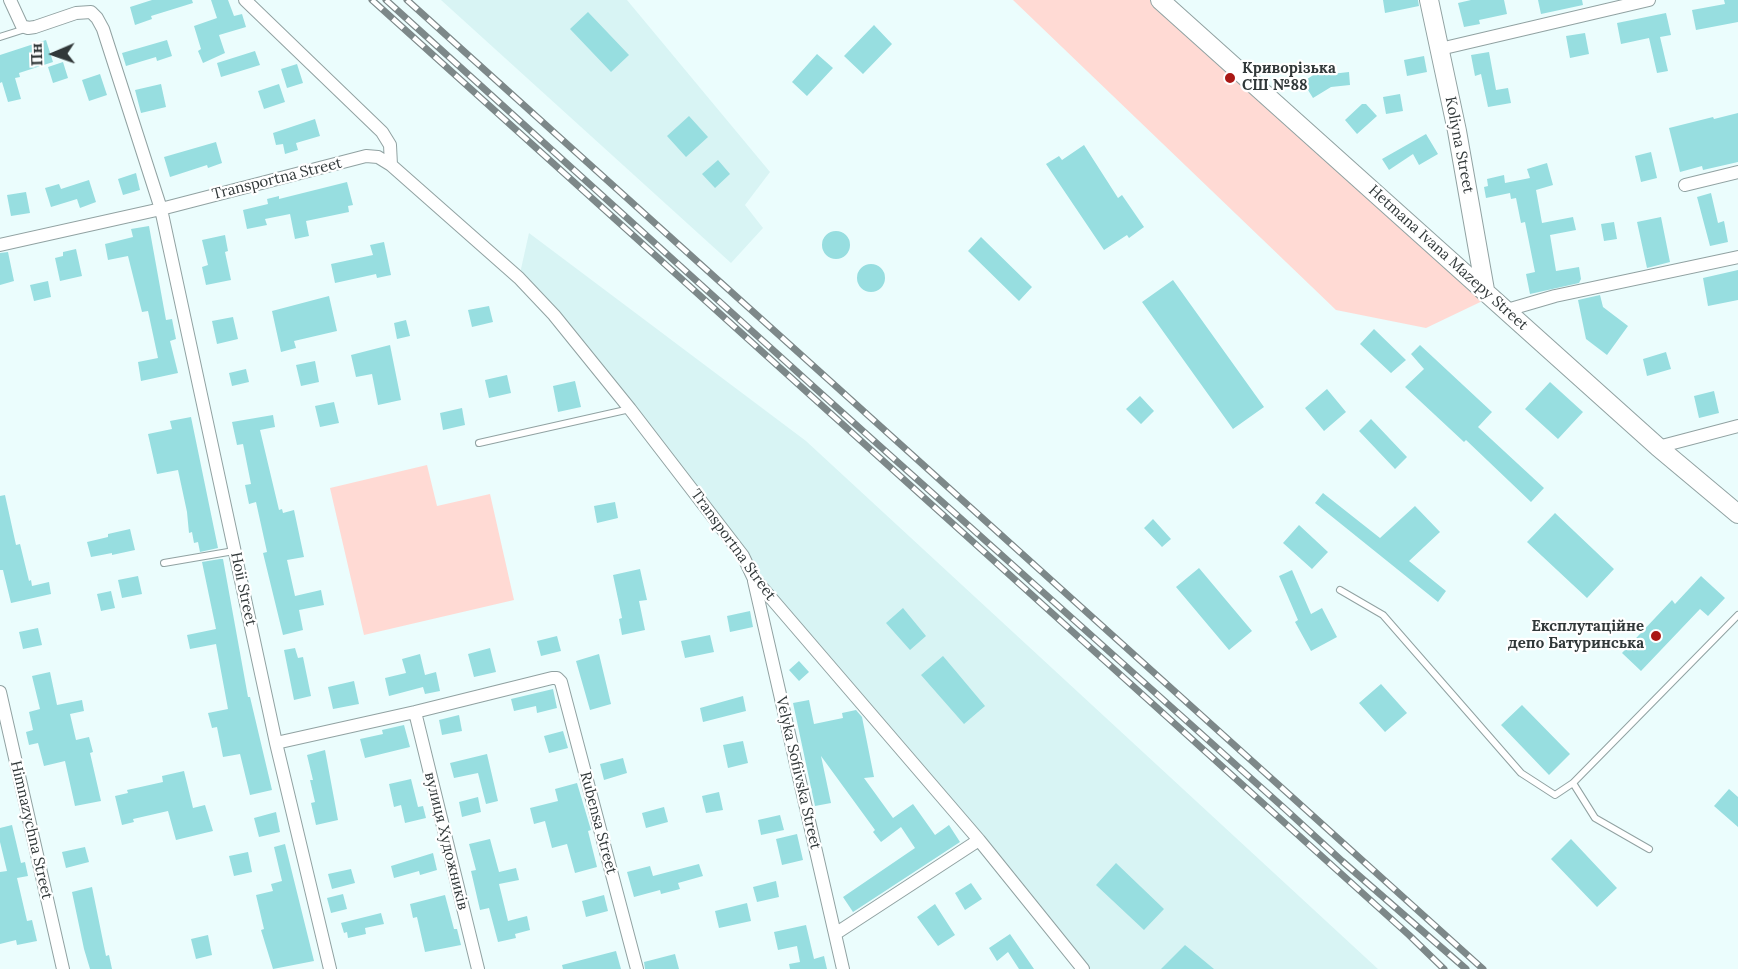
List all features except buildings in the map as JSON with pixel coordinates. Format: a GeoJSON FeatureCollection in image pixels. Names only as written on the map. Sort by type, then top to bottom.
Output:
{"type":"FeatureCollection","features":[{"type":"Feature","properties":{"kind":"main road","name":"Hetmana Ivana Mazepy Street"},"geometry":{"type":"LineString","coordinates":[[1160,0],[1658,447],[1738,514]]}},
{"type":"Feature","properties":{"kind":"main road","name":"Koliyna Street"},"geometry":{"type":"LineString","coordinates":[[1429,0],[1457,131],[1485,290]]}},
{"type":"Feature","properties":{"kind":"street"},"geometry":{"type":"LineString","coordinates":[[10,0],[22,26],[28,27]]}},
{"type":"Feature","properties":{"kind":"street"},"geometry":{"type":"LineString","coordinates":[[244,0],[382,132],[390,145],[391,165]]}},
{"type":"Feature","properties":{"kind":"street"},"geometry":{"type":"LineString","coordinates":[[1440,49],[1627,2],[1649,0]]}},
{"type":"Feature","properties":{"kind":"street","name":"Hoii Street"},"geometry":{"type":"LineString","coordinates":[[28,27],[35,27],[76,13],[91,12],[97,18],[103,29],[161,209],[276,743],[330,969]]}},
{"type":"Feature","properties":{"kind":"street","name":"Transportna Street"},"geometry":{"type":"LineString","coordinates":[[0,245],[161,209],[366,156],[378,157],[391,165],[519,278],[554,315],[743,556],[753,577],[979,840],[1083,969]]}},
{"type":"Feature","properties":{"kind":"street"},"geometry":{"type":"LineString","coordinates":[[1685,185],[1738,172]]}},
{"type":"Feature","properties":{"kind":"street"},"geometry":{"type":"LineString","coordinates":[[1507,310],[1555,296],[1738,257]]}},
{"type":"Feature","properties":{"kind":"street"},"geometry":{"type":"LineString","coordinates":[[1658,447],[1738,426]]}},
{"type":"Feature","properties":{"kind":"street","name":"Velyka Sofiivska Street"},"geometry":{"type":"LineString","coordinates":[[753,577],[843,969]]}},
{"type":"Feature","properties":{"kind":"street","name":"Rubensa Street"},"geometry":{"type":"LineString","coordinates":[[415,712],[552,678],[557,678],[561,682],[637,969]]}},
{"type":"Feature","properties":{"kind":"street","name":"Himnazychna Street"},"geometry":{"type":"LineString","coordinates":[[0,692],[63,969]]}},
{"type":"Feature","properties":{"kind":"street"},"geometry":{"type":"LineString","coordinates":[[276,743],[415,712]]}},
{"type":"Feature","properties":{"kind":"street","name":"вулиця Художників"},"geometry":{"type":"LineString","coordinates":[[415,712],[478,969]]}},
{"type":"Feature","properties":{"kind":"street"},"geometry":{"type":"LineString","coordinates":[[835,934],[979,840]]}},
{"type":"Feature","properties":{"kind":"lane"},"geometry":{"type":"LineString","coordinates":[[0,38],[28,27]]}},
{"type":"Feature","properties":{"kind":"lane"},"geometry":{"type":"LineString","coordinates":[[479,442],[630,409]]}},
{"type":"Feature","properties":{"kind":"lane"},"geometry":{"type":"LineString","coordinates":[[164,563],[234,551]]}},
{"type":"Feature","properties":{"kind":"lane"},"geometry":{"type":"LineString","coordinates":[[1340,590],[1383,615],[1521,773],[1555,795],[1573,783],[1738,615]]}},
{"type":"Feature","properties":{"kind":"lane"},"geometry":{"type":"LineString","coordinates":[[1573,783],[1595,818],[1649,849]]}},
{"type":"Feature","properties":{"kind":"shaded area"},"geometry":{"type":"Polygon","coordinates":[[[441,0],[627,0],[770,172],[745,205],[763,228],[731,263],[441,0]]]}},
{"type":"Feature","properties":{"kind":"shaded area"},"geometry":{"type":"Polygon","coordinates":[[[1013,0],[1162,0],[1495,295],[1426,328],[1336,310],[1013,0]]]}},
{"type":"Feature","properties":{"kind":"shaded area"},"geometry":{"type":"Polygon","coordinates":[[[529,233],[806,441],[1378,969],[1083,969],[743,556],[519,278],[529,233]]]}},
{"type":"Feature","properties":{"kind":"shaded area"},"geometry":{"type":"Polygon","coordinates":[[[427,465],[437,506],[490,494],[514,600],[364,635],[330,488],[427,465]]]}},
{"type":"Feature","properties":{"kind":"railway"},"geometry":{"type":"LineString","coordinates":[[372,0],[1444,969]]}},
{"type":"Feature","properties":{"kind":"railway"},"geometry":{"type":"LineString","coordinates":[[386,0],[1342,861],[1466,969]]}},
{"type":"Feature","properties":{"kind":"railway"},"geometry":{"type":"LineString","coordinates":[[407,0],[1483,969]]}},
{"type":"Feature","properties":{"kind":"place","name":"Криворізька СШ №88"},"geometry":{"type":"Point","coordinates":[1230,78]}},
{"type":"Feature","properties":{"kind":"place","name":"Експлутаційне депо Батуринська"},"geometry":{"type":"Point","coordinates":[1656,636]}}]}
